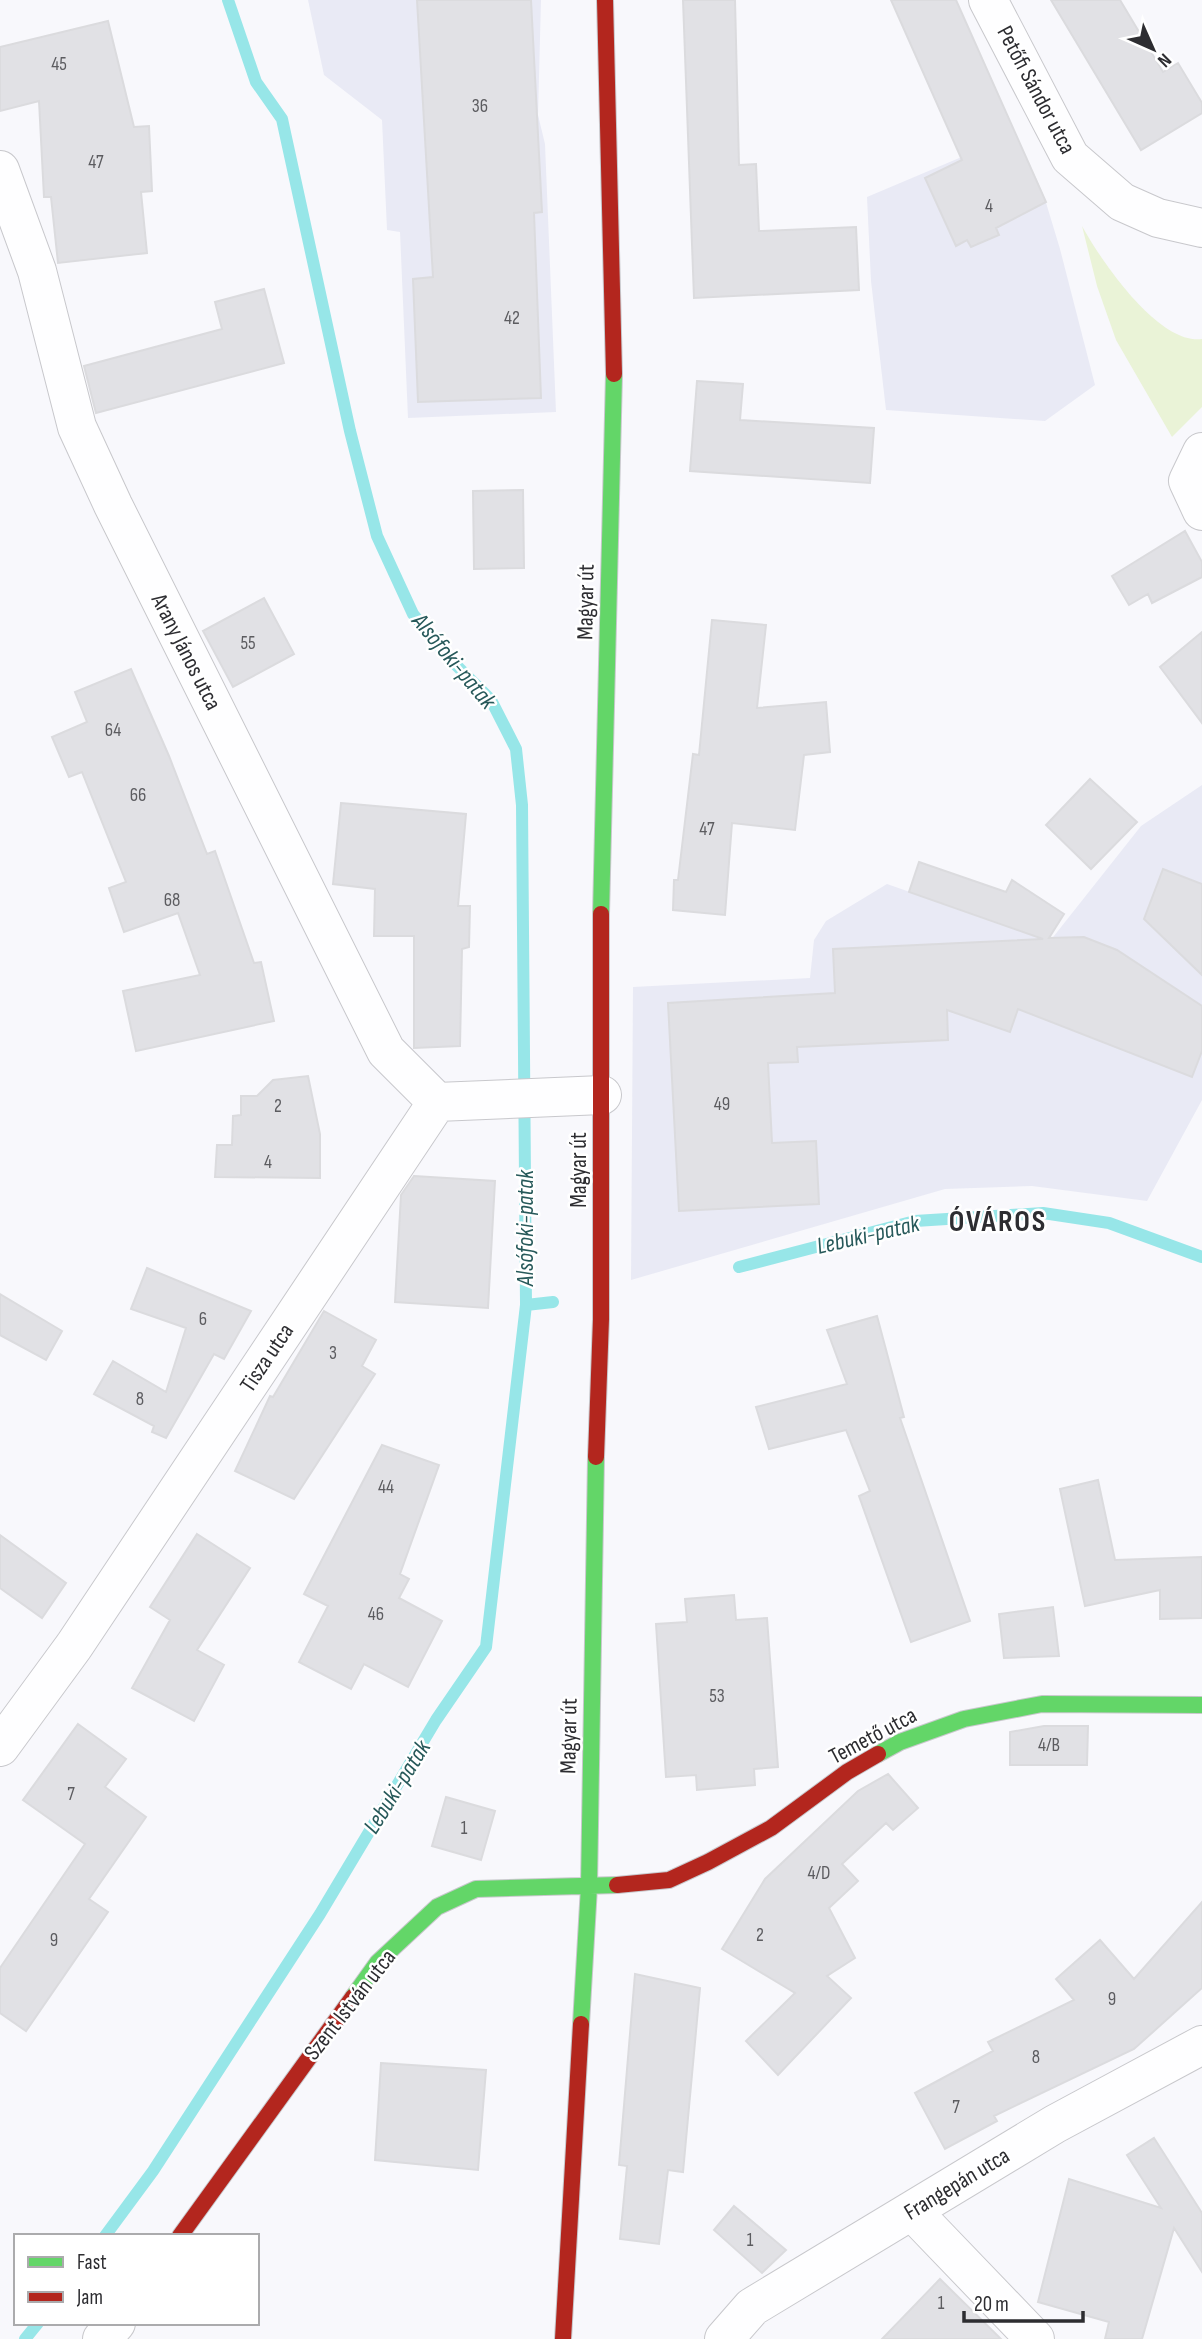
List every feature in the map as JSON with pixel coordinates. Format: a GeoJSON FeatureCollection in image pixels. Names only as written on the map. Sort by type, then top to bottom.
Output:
{"type":"FeatureCollection","features":[{"type":"Feature","properties":{"kind":"street","name":"Magyar út"},"geometry":{"type":"LineString","coordinates":[[563,2339],[589,1887],[594,1514],[601,1320],[600,973],[614,376],[605,0]]}},
{"type":"Feature","properties":{"kind":"street","name":"Petőfi Sándor utca"},"geometry":{"type":"LineString","coordinates":[[988,0],[1070,157],[1122,202],[1158,218],[1202,228]]}},
{"type":"Feature","properties":{"kind":"street","name":"Arany János utca"},"geometry":{"type":"LineString","coordinates":[[0,170],[37,271],[77,427],[113,505],[386,1051],[437,1102]]}},
{"type":"Feature","properties":{"kind":"street"},"geometry":{"type":"LineString","coordinates":[[437,1102],[602,1095]]}},
{"type":"Feature","properties":{"kind":"street","name":"Tisza utca"},"geometry":{"type":"LineString","coordinates":[[0,1747],[74,1646],[437,1102]]}},
{"type":"Feature","properties":{"kind":"street","name":"Temető utca"},"geometry":{"type":"LineString","coordinates":[[589,1887],[669,1880],[679,1876],[771,1828],[847,1772],[900,1742],[964,1719],[1042,1704],[1202,1705]]}},
{"type":"Feature","properties":{"kind":"street","name":"Szent István utca"},"geometry":{"type":"LineString","coordinates":[[181,2234],[378,1962],[437,1907],[476,1889],[589,1887]]}},
{"type":"Feature","properties":{"kind":"street","name":"Frangepán utca"},"geometry":{"type":"LineString","coordinates":[[724,2339],[752,2307],[1055,2124],[1202,2045]]}},
{"type":"Feature","properties":{"kind":"street"},"geometry":{"type":"LineString","coordinates":[[912,2211],[1035,2339]]}},
{"type":"Feature","properties":{"kind":"street"},"geometry":{"type":"LineString","coordinates":[[102,2339],[114,2325]]}},
{"type":"Feature","properties":{"kind":"shaded area"},"geometry":{"type":"Polygon","coordinates":[[[308,0],[541,0],[538,115],[545,144],[556,412],[408,418],[400,232],[387,230],[382,120],[324,75],[308,0]]]}},
{"type":"Feature","properties":{"kind":"shaded area"},"geometry":{"type":"Polygon","coordinates":[[[1016,134],[1044,196],[1095,385],[1045,421],[886,410],[871,281],[867,197],[1016,134]]]}},
{"type":"Feature","properties":{"kind":"shaded area"},"geometry":{"type":"Polygon","coordinates":[[[1202,785],[1202,1100],[1147,1201],[1032,1186],[945,1189],[631,1280],[633,987],[810,978],[814,940],[826,921],[887,884],[1050,941],[1141,826],[1202,785]]]}},
{"type":"Feature","properties":{"kind":"green space"},"geometry":{"type":"Polygon","coordinates":[[[1082,226],[1116,278],[1149,315],[1167,329],[1185,337],[1202,339],[1202,407],[1172,437],[1116,340],[1097,286],[1082,226]]]}},
{"type":"Feature","properties":{"kind":"building"},"geometry":{"type":"Polygon","coordinates":[[[417,0],[531,0],[542,212],[534,213],[541,398],[418,402],[413,279],[433,277],[417,0]]]}},
{"type":"Feature","properties":{"kind":"building"},"geometry":{"type":"Polygon","coordinates":[[[683,0],[735,0],[739,165],[756,164],[759,231],[856,227],[859,290],[694,298],[683,0]]]}},
{"type":"Feature","properties":{"kind":"building"},"geometry":{"type":"Polygon","coordinates":[[[891,0],[956,0],[1046,202],[996,228],[999,235],[971,247],[967,240],[956,246],[925,178],[962,160],[891,0]]]}},
{"type":"Feature","properties":{"kind":"building"},"geometry":{"type":"Polygon","coordinates":[[[1051,0],[1120,0],[1163,72],[1178,63],[1202,103],[1202,113],[1141,150],[1051,0]]]}},
{"type":"Feature","properties":{"kind":"building"},"geometry":{"type":"Polygon","coordinates":[[[108,21],[134,127],[149,126],[152,191],[141,192],[147,253],[58,263],[51,197],[44,197],[39,101],[0,111],[0,47],[108,21]]]}},
{"type":"Feature","properties":{"kind":"building"},"geometry":{"type":"Polygon","coordinates":[[[264,289],[284,363],[96,413],[84,366],[222,329],[215,302],[264,289]]]}},
{"type":"Feature","properties":{"kind":"building"},"geometry":{"type":"Polygon","coordinates":[[[697,381],[743,384],[740,420],[874,428],[870,483],[690,471],[697,381]]]}},
{"type":"Feature","properties":{"kind":"building"},"geometry":{"type":"Polygon","coordinates":[[[523,490],[524,568],[474,569],[473,491],[523,490]]]}},
{"type":"Feature","properties":{"kind":"building"},"geometry":{"type":"Polygon","coordinates":[[[1185,531],[1202,562],[1202,577],[1152,603],[1148,594],[1129,605],[1112,576],[1185,531]]]}},
{"type":"Feature","properties":{"kind":"building"},"geometry":{"type":"Polygon","coordinates":[[[264,598],[294,654],[233,687],[203,631],[264,598]]]}},
{"type":"Feature","properties":{"kind":"building"},"geometry":{"type":"Polygon","coordinates":[[[712,620],[766,625],[757,708],[826,702],[830,752],[804,755],[795,830],[732,823],[725,915],[673,910],[674,880],[678,880],[693,754],[699,755],[712,620]]]}},
{"type":"Feature","properties":{"kind":"building"},"geometry":{"type":"Polygon","coordinates":[[[1202,632],[1202,723],[1160,667],[1202,632]]]}},
{"type":"Feature","properties":{"kind":"building"},"geometry":{"type":"Polygon","coordinates":[[[131,669],[207,854],[215,851],[254,963],[261,962],[274,1021],[136,1051],[123,991],[200,975],[178,913],[124,932],[109,888],[126,882],[82,772],[69,777],[52,737],[87,722],[75,692],[131,669]]]}},
{"type":"Feature","properties":{"kind":"building"},"geometry":{"type":"Polygon","coordinates":[[[1090,779],[1137,822],[1091,869],[1046,825],[1090,779]]]}},
{"type":"Feature","properties":{"kind":"building"},"geometry":{"type":"Polygon","coordinates":[[[341,803],[466,814],[458,906],[470,906],[469,947],[462,949],[460,1046],[414,1048],[414,936],[374,936],[375,889],[333,884],[341,803]]]}},
{"type":"Feature","properties":{"kind":"building"},"geometry":{"type":"Polygon","coordinates":[[[919,862],[1006,892],[1012,880],[1064,914],[1049,938],[1084,937],[1117,950],[1202,1006],[1202,1051],[1192,1077],[1018,1009],[1010,1032],[947,1010],[948,1040],[797,1047],[798,1062],[768,1063],[772,1143],[816,1141],[819,1204],[679,1211],[668,1003],[835,993],[833,949],[1043,939],[909,892],[919,862]]]}},
{"type":"Feature","properties":{"kind":"building"},"geometry":{"type":"Polygon","coordinates":[[[1163,869],[1202,884],[1202,975],[1144,919],[1163,869]]]}},
{"type":"Feature","properties":{"kind":"building"},"geometry":{"type":"Polygon","coordinates":[[[308,1076],[320,1134],[320,1178],[215,1177],[217,1145],[232,1145],[233,1116],[241,1115],[241,1096],[257,1096],[273,1080],[308,1076]]]}},
{"type":"Feature","properties":{"kind":"building"},"geometry":{"type":"Polygon","coordinates":[[[414,1176],[495,1181],[488,1308],[395,1302],[401,1195],[414,1176]]]}},
{"type":"Feature","properties":{"kind":"building"},"geometry":{"type":"Polygon","coordinates":[[[147,1268],[251,1311],[224,1359],[214,1354],[166,1438],[152,1432],[154,1426],[94,1394],[113,1361],[166,1392],[186,1328],[131,1309],[147,1268]]]}},
{"type":"Feature","properties":{"kind":"building"},"geometry":{"type":"Polygon","coordinates":[[[0,1294],[62,1331],[46,1360],[0,1335],[0,1294]]]}},
{"type":"Feature","properties":{"kind":"building"},"geometry":{"type":"Polygon","coordinates":[[[324,1311],[376,1340],[362,1366],[375,1374],[294,1499],[235,1471],[270,1396],[273,1397],[324,1311]]]}},
{"type":"Feature","properties":{"kind":"building"},"geometry":{"type":"Polygon","coordinates":[[[877,1316],[904,1417],[900,1418],[970,1621],[911,1642],[859,1496],[870,1491],[846,1430],[769,1449],[756,1407],[847,1384],[827,1330],[877,1316]]]}},
{"type":"Feature","properties":{"kind":"building"},"geometry":{"type":"Polygon","coordinates":[[[382,1445],[439,1465],[400,1574],[409,1579],[399,1598],[442,1621],[408,1687],[364,1664],[351,1689],[299,1662],[328,1606],[304,1594],[382,1445]]]}},
{"type":"Feature","properties":{"kind":"building"},"geometry":{"type":"Polygon","coordinates":[[[1098,1480],[1115,1560],[1202,1557],[1202,1618],[1160,1619],[1160,1590],[1085,1606],[1060,1489],[1098,1480]]]}},
{"type":"Feature","properties":{"kind":"building"},"geometry":{"type":"Polygon","coordinates":[[[197,1534],[250,1568],[197,1650],[224,1665],[194,1721],[132,1688],[170,1620],[150,1607],[197,1534]]]}},
{"type":"Feature","properties":{"kind":"building"},"geometry":{"type":"Polygon","coordinates":[[[0,1535],[66,1583],[42,1618],[0,1588],[0,1535]]]}},
{"type":"Feature","properties":{"kind":"building"},"geometry":{"type":"Polygon","coordinates":[[[734,1595],[736,1620],[767,1618],[778,1767],[754,1769],[755,1785],[697,1790],[696,1775],[666,1777],[656,1624],[687,1622],[685,1599],[734,1595]]]}},
{"type":"Feature","properties":{"kind":"building"},"geometry":{"type":"Polygon","coordinates":[[[1053,1607],[1059,1656],[1004,1658],[999,1614],[1053,1607]]]}},
{"type":"Feature","properties":{"kind":"building"},"geometry":{"type":"Polygon","coordinates":[[[78,1724],[126,1759],[105,1787],[146,1817],[89,1899],[108,1912],[26,2031],[0,2013],[0,1968],[85,1844],[23,1800],[78,1724]]]}},
{"type":"Feature","properties":{"kind":"building"},"geometry":{"type":"Polygon","coordinates":[[[1044,1726],[1088,1726],[1087,1765],[1010,1765],[1010,1732],[1044,1726]]]}},
{"type":"Feature","properties":{"kind":"building"},"geometry":{"type":"Polygon","coordinates":[[[888,1774],[918,1808],[893,1830],[886,1823],[842,1864],[858,1881],[829,1908],[855,1958],[827,1976],[851,1998],[778,2075],[746,2041],[795,1993],[722,1949],[765,1879],[858,1791],[888,1774]]]}},
{"type":"Feature","properties":{"kind":"building"},"geometry":{"type":"Polygon","coordinates":[[[446,1797],[495,1811],[481,1860],[432,1846],[446,1797]]]}},
{"type":"Feature","properties":{"kind":"building"},"geometry":{"type":"Polygon","coordinates":[[[1202,1902],[1202,1988],[1134,2049],[994,2116],[997,2121],[945,2149],[915,2093],[993,2051],[988,2042],[1074,2000],[1056,1979],[1100,1940],[1134,1979],[1202,1902]]]}},
{"type":"Feature","properties":{"kind":"building"},"geometry":{"type":"Polygon","coordinates":[[[635,1974],[700,1988],[683,2172],[668,2170],[659,2244],[620,2239],[627,2166],[619,2165],[635,1974]]]}},
{"type":"Feature","properties":{"kind":"building"},"geometry":{"type":"Polygon","coordinates":[[[381,2063],[486,2070],[478,2170],[375,2160],[381,2063]]]}},
{"type":"Feature","properties":{"kind":"building"},"geometry":{"type":"Polygon","coordinates":[[[1154,2138],[1202,2213],[1202,2272],[1174,2228],[1142,2339],[1105,2339],[1109,2322],[1038,2302],[1069,2179],[1161,2208],[1127,2155],[1154,2138]]]}},
{"type":"Feature","properties":{"kind":"building"},"geometry":{"type":"Polygon","coordinates":[[[734,2206],[786,2250],[762,2273],[714,2230],[734,2206]]]}},
{"type":"Feature","properties":{"kind":"building"},"geometry":{"type":"Polygon","coordinates":[[[940,2279],[1001,2339],[882,2339],[940,2279]]]}},
{"type":"Feature","properties":{"kind":"waterway","name":"Alsófoki-patak"},"geometry":{"type":"LineString","coordinates":[[228,0],[256,82],[282,119],[350,431],[377,536],[413,614],[449,658],[491,700],[516,749],[522,805],[526,1305]]}},
{"type":"Feature","properties":{"kind":"waterway","name":"Lebuki-patak"},"geometry":{"type":"LineString","coordinates":[[739,1267],[915,1221],[1043,1213],[1109,1223],[1202,1257]]}},
{"type":"Feature","properties":{"kind":"waterway","name":"Lebuki-patak"},"geometry":{"type":"LineString","coordinates":[[106,2234],[153,2171],[320,1914],[436,1720],[486,1647],[526,1305],[553,1302]]}},
{"type":"Feature","properties":{"kind":"waterway","name":"Lebuki-patak"},"geometry":{"type":"LineString","coordinates":[[25,2339],[36,2325]]}},
{"type":"Feature","properties":{"kind":"traffic: fast"},"geometry":{"type":"LineString","coordinates":[[601,914],[614,374]]}},
{"type":"Feature","properties":{"kind":"traffic: fast"},"geometry":{"type":"LineString","coordinates":[[581,2024],[589,1887],[596,1457]]}},
{"type":"Feature","properties":{"kind":"traffic: fast"},"geometry":{"type":"LineString","coordinates":[[878,1754],[900,1742],[964,1719],[1042,1704],[1202,1705]]}},
{"type":"Feature","properties":{"kind":"traffic: fast"},"geometry":{"type":"LineString","coordinates":[[353,1997],[378,1962],[437,1907],[476,1889],[617,1885]]}},
{"type":"Feature","properties":{"kind":"traffic: jam"},"geometry":{"type":"LineString","coordinates":[[605,0],[614,374]]}},
{"type":"Feature","properties":{"kind":"traffic: jam"},"geometry":{"type":"LineString","coordinates":[[596,1457],[601,1319],[601,914]]}},
{"type":"Feature","properties":{"kind":"traffic: jam"},"geometry":{"type":"LineString","coordinates":[[617,1885],[669,1880],[708,1862],[771,1828],[847,1772],[878,1754]]}},
{"type":"Feature","properties":{"kind":"traffic: jam"},"geometry":{"type":"LineString","coordinates":[[181,2234],[353,1997]]}},
{"type":"Feature","properties":{"kind":"traffic: jam"},"geometry":{"type":"LineString","coordinates":[[563,2339],[581,2024]]}},
{"type":"Feature","properties":{"kind":"district","name":"ÓVÁROS"},"geometry":{"type":"Point","coordinates":[998,1222]}}]}
